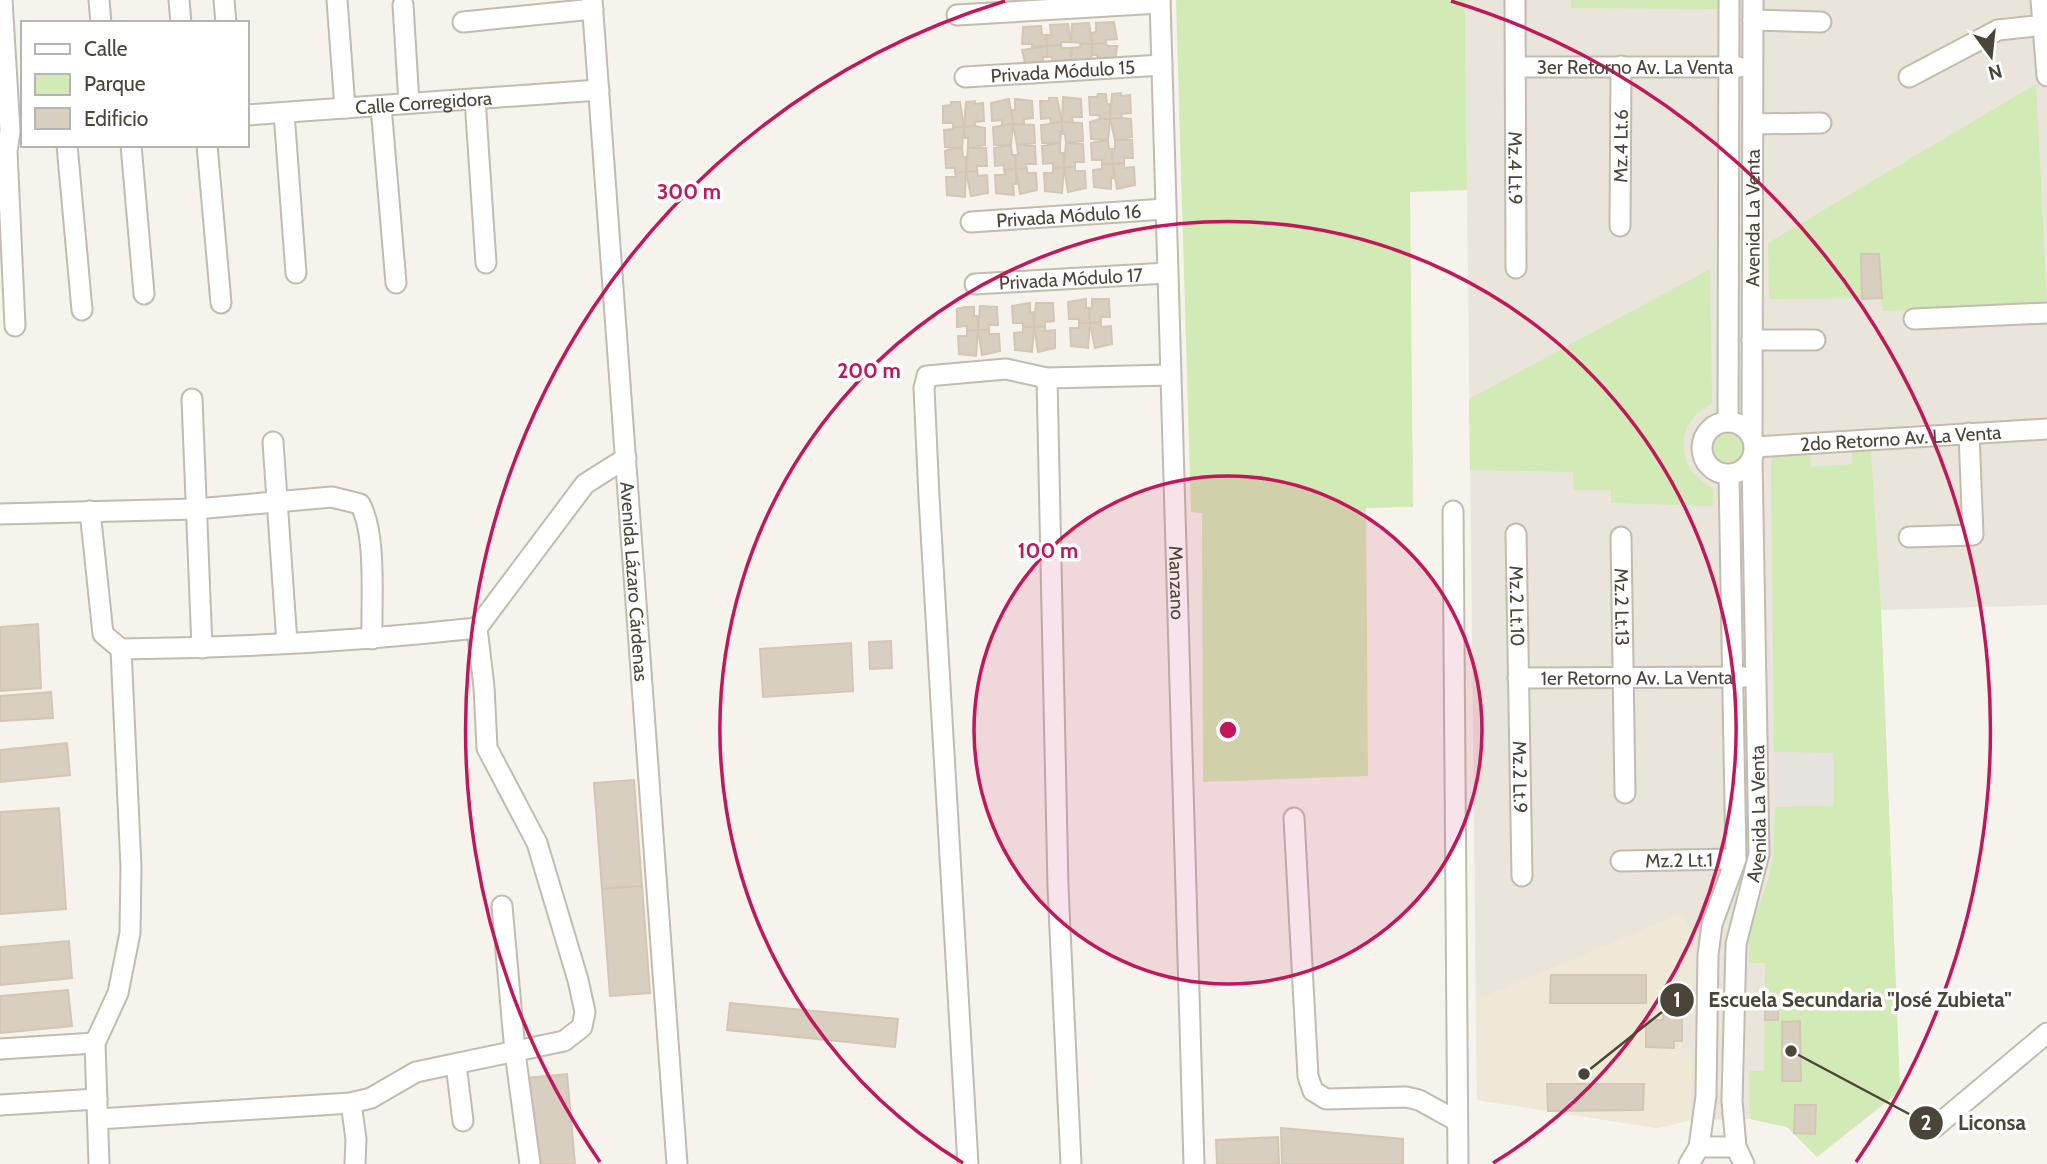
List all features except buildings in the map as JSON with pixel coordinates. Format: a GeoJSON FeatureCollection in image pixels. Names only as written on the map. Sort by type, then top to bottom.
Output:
{"type":"FeatureCollection","features":[{"type":"Feature","properties":{"kind":"street"},"geometry":{"type":"LineString","coordinates":[[2,0],[11,131],[7,151],[15,326]]}},
{"type":"Feature","properties":{"kind":"street"},"geometry":{"type":"LineString","coordinates":[[99,0],[101,21]]}},
{"type":"Feature","properties":{"kind":"street"},"geometry":{"type":"LineString","coordinates":[[179,0],[181,21]]}},
{"type":"Feature","properties":{"kind":"street"},"geometry":{"type":"LineString","coordinates":[[225,0],[226,21]]}},
{"type":"Feature","properties":{"kind":"street"},"geometry":{"type":"LineString","coordinates":[[337,0],[345,108]]}},
{"type":"Feature","properties":{"kind":"street","name":"Mz.4 Lt.9"},"geometry":{"type":"LineString","coordinates":[[1515,0],[1516,268]]}},
{"type":"Feature","properties":{"kind":"street","name":"Avenida La Venta"},"geometry":{"type":"LineString","coordinates":[[1728,422],[1729,0]]}},
{"type":"Feature","properties":{"kind":"street","name":"Avenida La Venta"},"geometry":{"type":"LineString","coordinates":[[1740,1156],[1732,1101],[1736,944],[1759,854],[1752,340],[1753,0]]}},
{"type":"Feature","properties":{"kind":"street"},"geometry":{"type":"LineString","coordinates":[[2041,0],[2047,76]]}},
{"type":"Feature","properties":{"kind":"street"},"geometry":{"type":"LineString","coordinates":[[957,15],[1160,1]]}},
{"type":"Feature","properties":{"kind":"street","name":"Manzano"},"geometry":{"type":"LineString","coordinates":[[1160,1],[1194,1164]]}},
{"type":"Feature","properties":{"kind":"street"},"geometry":{"type":"LineString","coordinates":[[463,22],[592,4]]}},
{"type":"Feature","properties":{"kind":"street","name":"Avenida Lázaro Cárdenas"},"geometry":{"type":"LineString","coordinates":[[592,4],[677,1164]]}},
{"type":"Feature","properties":{"kind":"street"},"geometry":{"type":"LineString","coordinates":[[402,5],[409,103]]}},
{"type":"Feature","properties":{"kind":"street"},"geometry":{"type":"LineString","coordinates":[[1752,20],[1821,22]]}},
{"type":"Feature","properties":{"kind":"street"},"geometry":{"type":"LineString","coordinates":[[1909,77],[1998,30],[2044,24]]}},
{"type":"Feature","properties":{"kind":"street","name":"Privada Módulo 15"},"geometry":{"type":"LineString","coordinates":[[965,77],[1162,65]]}},
{"type":"Feature","properties":{"kind":"street","name":"Mz.4 Lt.6"},"geometry":{"type":"LineString","coordinates":[[1620,226],[1621,66]]}},
{"type":"Feature","properties":{"kind":"street","name":"3er Retorno Av. La Venta"},"geometry":{"type":"LineString","coordinates":[[1516,67],[1753,68]]}},
{"type":"Feature","properties":{"kind":"street","name":"Calle Corregidora"},"geometry":{"type":"LineString","coordinates":[[248,116],[599,89]]}},
{"type":"Feature","properties":{"kind":"street"},"geometry":{"type":"LineString","coordinates":[[475,99],[486,263]]}},
{"type":"Feature","properties":{"kind":"street"},"geometry":{"type":"LineString","coordinates":[[380,106],[396,283]]}},
{"type":"Feature","properties":{"kind":"street"},"geometry":{"type":"LineString","coordinates":[[285,113],[296,273]]}},
{"type":"Feature","properties":{"kind":"street"},"geometry":{"type":"LineString","coordinates":[[1753,124],[1821,123]]}},
{"type":"Feature","properties":{"kind":"street"},"geometry":{"type":"LineString","coordinates":[[67,147],[82,310]]}},
{"type":"Feature","properties":{"kind":"street"},"geometry":{"type":"LineString","coordinates":[[131,147],[144,294]]}},
{"type":"Feature","properties":{"kind":"street"},"geometry":{"type":"LineString","coordinates":[[207,147],[220,303]]}},
{"type":"Feature","properties":{"kind":"street","name":"Privada Módulo 16"},"geometry":{"type":"LineString","coordinates":[[971,222],[1165,209]]}},
{"type":"Feature","properties":{"kind":"street","name":"Privada Módulo 17"},"geometry":{"type":"LineString","coordinates":[[975,284],[1167,273]]}},
{"type":"Feature","properties":{"kind":"street"},"geometry":{"type":"LineString","coordinates":[[1914,319],[2047,313]]}},
{"type":"Feature","properties":{"kind":"street"},"geometry":{"type":"LineString","coordinates":[[1752,340],[1815,341]]}},
{"type":"Feature","properties":{"kind":"street"},"geometry":{"type":"LineString","coordinates":[[968,1164],[924,388],[927,376],[936,373],[1006,369],[1047,378],[1170,375]]}},
{"type":"Feature","properties":{"kind":"street"},"geometry":{"type":"LineString","coordinates":[[1047,378],[1058,887],[1072,1164]]}},
{"type":"Feature","properties":{"kind":"street"},"geometry":{"type":"LineString","coordinates":[[192,399],[202,648]]}},
{"type":"Feature","properties":{"kind":"street"},"geometry":{"type":"LineString","coordinates":[[1728,422],[1742,426],[1753,448],[1743,470],[1729,475],[1713,470],[1703,457],[1702,449],[1706,433],[1720,423],[1728,422]]}},
{"type":"Feature","properties":{"kind":"street","name":"2do Retorno Av. La Venta"},"geometry":{"type":"LineString","coordinates":[[1753,448],[2047,429]]}},
{"type":"Feature","properties":{"kind":"street"},"geometry":{"type":"LineString","coordinates":[[1909,537],[1973,535],[1969,433]]}},
{"type":"Feature","properties":{"kind":"street"},"geometry":{"type":"LineString","coordinates":[[273,442],[287,643]]}},
{"type":"Feature","properties":{"kind":"street"},"geometry":{"type":"LineString","coordinates":[[0,1105],[97,1109],[351,1103],[371,1098],[416,1072],[564,1041],[582,1027],[585,1012],[578,980],[537,843],[487,748],[477,628],[585,484],[626,458]]}},
{"type":"Feature","properties":{"kind":"street","name":"Avenida La Venta"},"geometry":{"type":"LineString","coordinates":[[1694,1156],[1706,1096],[1708,955],[1712,924],[1737,859],[1729,475]]}},
{"type":"Feature","properties":{"kind":"street"},"geometry":{"type":"LineString","coordinates":[[0,514],[196,509],[332,497],[360,504],[366,515],[371,557],[372,639]]}},
{"type":"Feature","properties":{"kind":"street"},"geometry":{"type":"LineString","coordinates":[[1453,511],[1458,1164]]}},
{"type":"Feature","properties":{"kind":"street"},"geometry":{"type":"LineString","coordinates":[[89,512],[103,634],[121,649],[202,648],[372,639],[477,628]]}},
{"type":"Feature","properties":{"kind":"street","name":"Mz.2 Lt.10"},"geometry":{"type":"LineString","coordinates":[[1516,534],[1518,678]]}},
{"type":"Feature","properties":{"kind":"street","name":"Mz.2 Lt.13"},"geometry":{"type":"LineString","coordinates":[[1621,537],[1625,793]]}},
{"type":"Feature","properties":{"kind":"street"},"geometry":{"type":"LineString","coordinates":[[99,1164],[95,1043],[118,993],[130,933],[131,867],[121,649]]}},
{"type":"Feature","properties":{"kind":"street","name":"1er Retorno Av. La Venta"},"geometry":{"type":"LineString","coordinates":[[1518,678],[1757,677]]}},
{"type":"Feature","properties":{"kind":"street","name":"Mz.2 Lt.9"},"geometry":{"type":"LineString","coordinates":[[1518,678],[1522,876]]}},
{"type":"Feature","properties":{"kind":"street"},"geometry":{"type":"LineString","coordinates":[[1294,818],[1308,1076],[1313,1091],[1326,1099],[1406,1097],[1419,1100],[1457,1121]]}},
{"type":"Feature","properties":{"kind":"street","name":"Mz.2 Lt.1"},"geometry":{"type":"LineString","coordinates":[[1620,861],[1737,859]]}},
{"type":"Feature","properties":{"kind":"street"},"geometry":{"type":"LineString","coordinates":[[502,906],[515,1052],[530,1164]]}},
{"type":"Feature","properties":{"kind":"street"},"geometry":{"type":"LineString","coordinates":[[1935,1127],[2047,1033]]}},
{"type":"Feature","properties":{"kind":"street"},"geometry":{"type":"LineString","coordinates":[[0,1049],[95,1043]]}},
{"type":"Feature","properties":{"kind":"street"},"geometry":{"type":"LineString","coordinates":[[457,1063],[463,1121]]}},
{"type":"Feature","properties":{"kind":"street"},"geometry":{"type":"LineString","coordinates":[[1705,1069],[1733,1068]]}},
{"type":"Feature","properties":{"kind":"street"},"geometry":{"type":"LineString","coordinates":[[351,1103],[356,1139],[355,1164]]}},
{"type":"Feature","properties":{"kind":"street"},"geometry":{"type":"LineString","coordinates":[[1694,1156],[1740,1156]]}},
{"type":"Feature","properties":{"kind":"shaded area"},"geometry":{"type":"Polygon","coordinates":[[[1465,0],[2047,0],[2047,605],[1881,610],[1900,1091],[1817,1157],[1787,1127],[1750,1119],[1691,1120],[1657,1128],[1477,1100],[1465,0]]]}},
{"type":"Feature","properties":{"kind":"shaded area"},"geometry":{"type":"Polygon","coordinates":[[[1774,752],[1833,753],[1834,806],[1775,807],[1774,752]]]}},
{"type":"Feature","properties":{"kind":"shaded area"},"geometry":{"type":"Polygon","coordinates":[[[1682,913],[1692,934],[1692,987],[1682,1003],[1682,1047],[1692,1048],[1691,1120],[1657,1128],[1477,1100],[1476,1000],[1682,913]]]}},
{"type":"Feature","properties":{"kind":"green space"},"geometry":{"type":"Polygon","coordinates":[[[1176,0],[1465,0],[1467,190],[1410,192],[1413,507],[1366,508],[1368,776],[1203,782],[1202,513],[1191,512],[1176,0]]]}},
{"type":"Feature","properties":{"kind":"green space"},"geometry":{"type":"Polygon","coordinates":[[[1571,0],[1717,0],[1717,9],[1571,8],[1571,0]]]}},
{"type":"Feature","properties":{"kind":"green space"},"geometry":{"type":"Polygon","coordinates":[[[2036,84],[2047,304],[1883,311],[1881,298],[1769,299],[1768,243],[2036,84]]]}},
{"type":"Feature","properties":{"kind":"green space"},"geometry":{"type":"Polygon","coordinates":[[[1710,269],[1712,403],[1692,419],[1685,434],[1684,451],[1690,468],[1713,489],[1713,506],[1611,503],[1611,490],[1574,490],[1573,472],[1470,470],[1469,399],[1710,269]]]}},
{"type":"Feature","properties":{"kind":"green space"},"geometry":{"type":"Polygon","coordinates":[[[1728,434],[1739,438],[1743,449],[1739,460],[1728,464],[1717,460],[1713,449],[1717,438],[1728,434]]]}},
{"type":"Feature","properties":{"kind":"green space"},"geometry":{"type":"Polygon","coordinates":[[[1852,452],[1871,452],[1881,610],[1900,1091],[1817,1157],[1787,1127],[1750,1119],[1749,1071],[1764,1071],[1765,963],[1749,963],[1749,934],[1773,857],[1775,807],[1834,806],[1833,753],[1774,752],[1771,460],[1773,457],[1810,455],[1811,467],[1852,464],[1852,452]]]}},
{"type":"Feature","properties":{"kind":"place","name":"Liconsa"},"geometry":{"type":"Point","coordinates":[1791,1051]}},
{"type":"Feature","properties":{"kind":"place","name":"Escuela Secundaria \"José Zubieta\""},"geometry":{"type":"Point","coordinates":[1584,1074]}}]}
